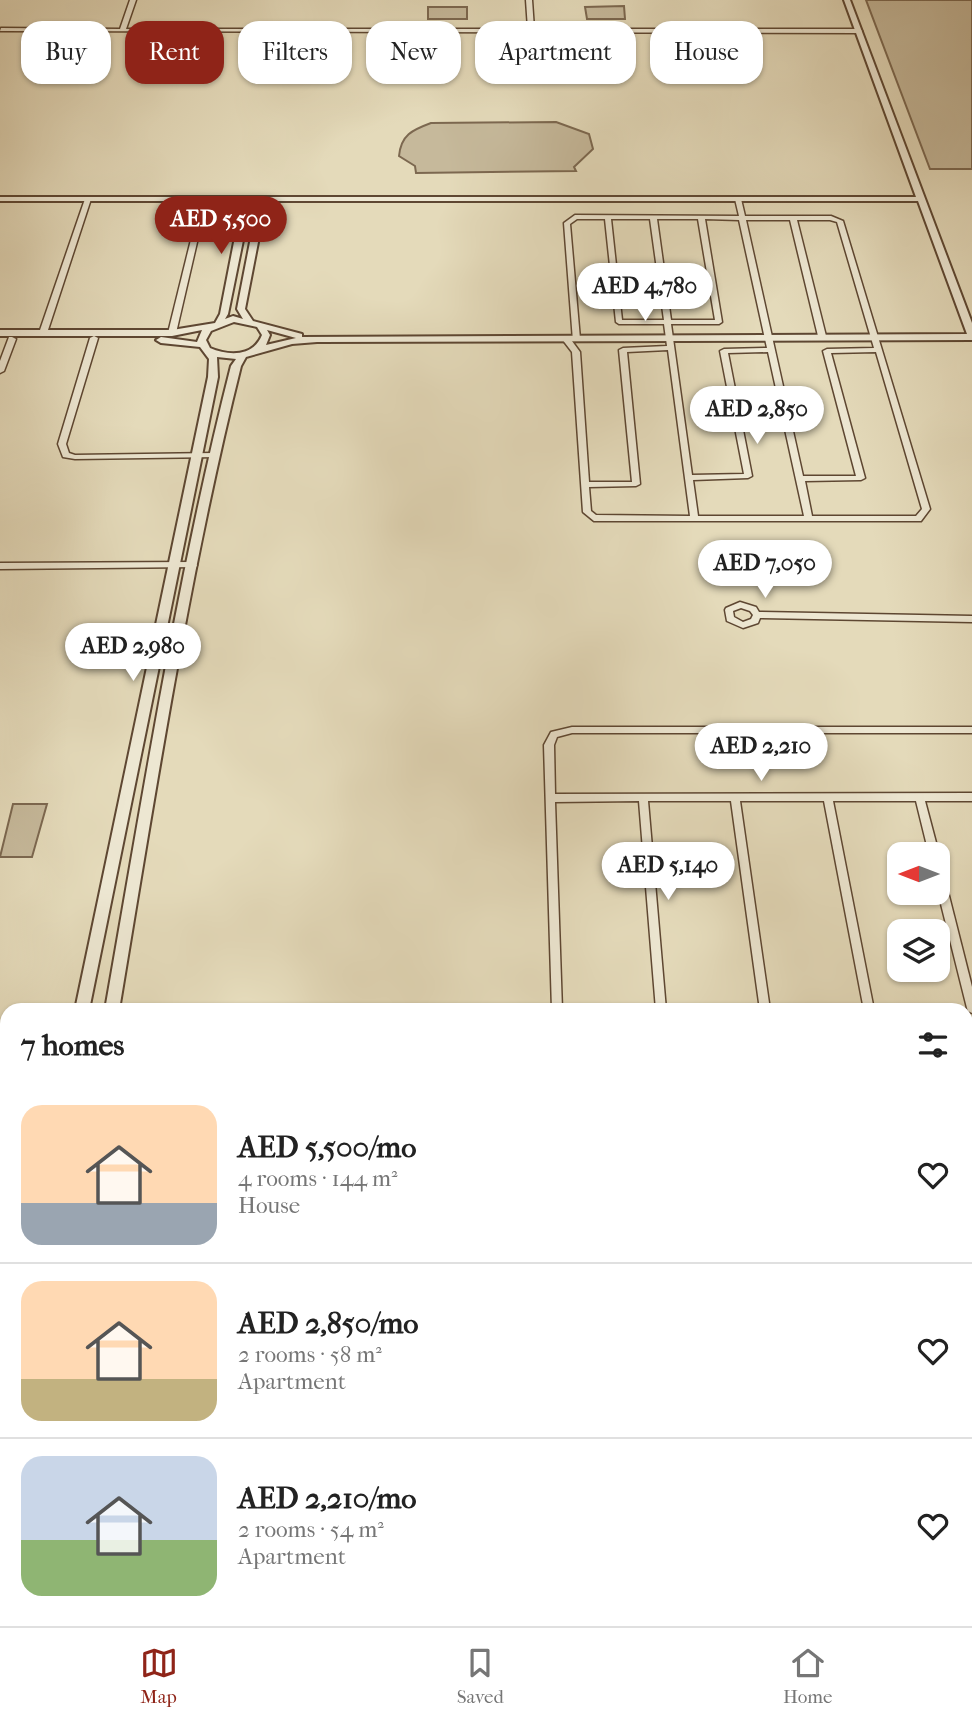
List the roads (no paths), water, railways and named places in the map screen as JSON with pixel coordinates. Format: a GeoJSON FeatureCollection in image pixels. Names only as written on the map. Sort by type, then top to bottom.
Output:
{"type":"FeatureCollection","features":[{"type":"Feature","properties":{"kind":"street"},"geometry":{"type":"LineString","coordinates":[[122,31],[133,0]]}},
{"type":"Feature","properties":{"kind":"street"},"geometry":{"type":"LineString","coordinates":[[529,0],[530,21]]}},
{"type":"Feature","properties":{"kind":"street"},"geometry":{"type":"LineString","coordinates":[[0,339],[173,340],[222,356],[248,353],[292,341],[317,339],[575,339],[670,343],[822,336],[972,336],[847,0]]}},
{"type":"Feature","properties":{"kind":"street"},"geometry":{"type":"LineString","coordinates":[[1,30],[475,31]]}},
{"type":"Feature","properties":{"kind":"street"},"geometry":{"type":"LineString","coordinates":[[636,31],[859,31]]}},
{"type":"Feature","properties":{"kind":"street"},"geometry":{"type":"LineString","coordinates":[[43,333],[88,199]]}},
{"type":"Feature","properties":{"kind":"street"},"geometry":{"type":"LineString","coordinates":[[172,333],[204,199]]}},
{"type":"Feature","properties":{"kind":"street"},"geometry":{"type":"LineString","coordinates":[[83,1003],[213,377],[214,359],[204,348],[202,334],[223,314],[247,199]]}},
{"type":"Feature","properties":{"kind":"street"},"geometry":{"type":"LineString","coordinates":[[249,321],[241,309],[262,199]]}},
{"type":"Feature","properties":{"kind":"street"},"geometry":{"type":"LineString","coordinates":[[738,199],[809,519]]}},
{"type":"Feature","properties":{"kind":"street"},"geometry":{"type":"LineString","coordinates":[[0,200],[920,199]]}},
{"type":"Feature","properties":{"kind":"street"},"geometry":{"type":"LineString","coordinates":[[575,217],[701,218],[831,218],[840,221],[926,509],[918,519],[594,518],[587,512],[567,223],[575,217]]}},
{"type":"Feature","properties":{"kind":"street"},"geometry":{"type":"LineString","coordinates":[[608,217],[619,322],[719,322],[701,218]]}},
{"type":"Feature","properties":{"kind":"street"},"geometry":{"type":"LineString","coordinates":[[653,217],[694,518]]}},
{"type":"Feature","properties":{"kind":"street"},"geometry":{"type":"LineString","coordinates":[[793,218],[822,336]]}},
{"type":"Feature","properties":{"kind":"street"},"geometry":{"type":"LineString","coordinates":[[0,333],[172,333],[216,323],[249,321],[317,339]]}},
{"type":"Feature","properties":{"kind":"street"},"geometry":{"type":"LineString","coordinates":[[113,1003],[158,741],[214,456],[233,377],[248,353],[265,341],[265,330],[260,326]]}},
{"type":"Feature","properties":{"kind":"street"},"geometry":{"type":"LineString","coordinates":[[94,338],[62,451],[75,457],[214,456]]}},
{"type":"Feature","properties":{"kind":"street"},"geometry":{"type":"LineString","coordinates":[[0,371],[12,339]]}},
{"type":"Feature","properties":{"kind":"street"},"geometry":{"type":"LineString","coordinates":[[575,339],[576,352]]}},
{"type":"Feature","properties":{"kind":"street"},"geometry":{"type":"LineString","coordinates":[[585,485],[636,484],[623,350],[670,343]]}},
{"type":"Feature","properties":{"kind":"street"},"geometry":{"type":"LineString","coordinates":[[688,478],[748,476],[724,351],[771,350]]}},
{"type":"Feature","properties":{"kind":"street"},"geometry":{"type":"LineString","coordinates":[[800,479],[861,478],[827,351],[878,350]]}},
{"type":"Feature","properties":{"kind":"street"},"geometry":{"type":"LineString","coordinates":[[0,566],[193,565]]}},
{"type":"Feature","properties":{"kind":"street"},"geometry":{"type":"LineString","coordinates":[[757,615],[972,618]]}},
{"type":"Feature","properties":{"kind":"street"},"geometry":{"type":"LineString","coordinates":[[557,1003],[549,745],[554,734],[572,730],[972,730]]}},
{"type":"Feature","properties":{"kind":"street"},"geometry":{"type":"LineString","coordinates":[[550,797],[972,797]]}},
{"type":"Feature","properties":{"kind":"street"},"geometry":{"type":"LineString","coordinates":[[920,797],[931,842]]}},
{"type":"Feature","properties":{"kind":"street"},"geometry":{"type":"LineString","coordinates":[[643,798],[660,1003]]}},
{"type":"Feature","properties":{"kind":"street"},"geometry":{"type":"LineString","coordinates":[[735,798],[764,1003]]}},
{"type":"Feature","properties":{"kind":"street"},"geometry":{"type":"LineString","coordinates":[[828,798],[868,1003]]}},
{"type":"Feature","properties":{"kind":"street"},"geometry":{"type":"LineString","coordinates":[[946,905],[971,1003]]}}]}
